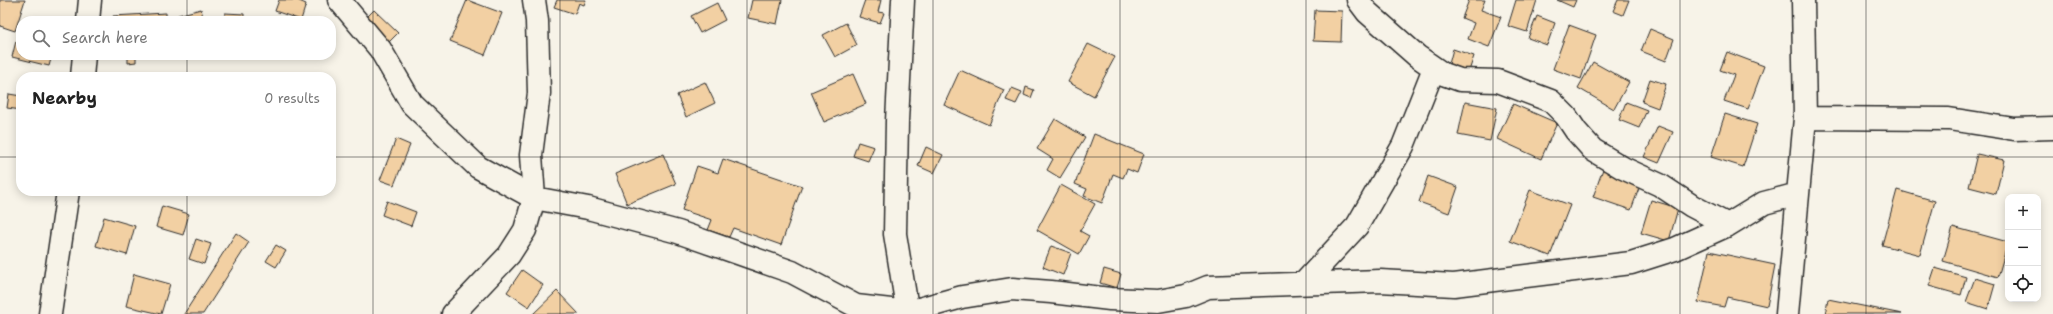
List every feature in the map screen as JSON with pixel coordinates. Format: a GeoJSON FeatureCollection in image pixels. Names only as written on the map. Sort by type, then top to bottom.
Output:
{"type":"FeatureCollection","features":[{"type":"Feature","properties":{"kind":"street"},"geometry":{"type":"LineString","coordinates":[[88,16],[90,0]]}},
{"type":"Feature","properties":{"kind":"street"},"geometry":{"type":"LineString","coordinates":[[339,0],[380,49],[412,104],[478,167],[534,198],[588,208],[685,235],[792,272],[856,306],[908,313],[962,297],[1012,289],[1110,299],[1158,301],[1186,296],[1208,287],[1380,280],[1454,285],[1580,270],[1631,263],[1675,249],[1728,225],[1764,202],[1798,194]]}},
{"type":"Feature","properties":{"kind":"street"},"geometry":{"type":"LineString","coordinates":[[453,314],[508,255],[525,230],[534,198],[531,155],[538,93],[537,21],[534,0]]}},
{"type":"Feature","properties":{"kind":"street"},"geometry":{"type":"LineString","coordinates":[[903,0],[897,120],[895,234],[908,313]]}},
{"type":"Feature","properties":{"kind":"street"},"geometry":{"type":"LineString","coordinates":[[1358,0],[1367,12],[1417,56],[1443,74],[1460,80],[1498,81],[1551,101],[1566,116],[1576,131],[1593,150],[1622,168],[1660,185],[1692,206],[1728,225]]}},
{"type":"Feature","properties":{"kind":"street"},"geometry":{"type":"LineString","coordinates":[[1787,314],[1805,118],[1803,0]]}},
{"type":"Feature","properties":{"kind":"street"},"geometry":{"type":"LineString","coordinates":[[82,72],[84,60]]}},
{"type":"Feature","properties":{"kind":"street"},"geometry":{"type":"LineString","coordinates":[[1304,283],[1357,226],[1403,146],[1434,68]]}},
{"type":"Feature","properties":{"kind":"street"},"geometry":{"type":"LineString","coordinates":[[1805,118],[1949,119],[2014,129],[2053,128]]}},
{"type":"Feature","properties":{"kind":"street"},"geometry":{"type":"LineString","coordinates":[[50,314],[67,196]]}},
{"type":"Feature","properties":{"kind":"building"},"geometry":{"type":"Polygon","coordinates":[[[0,0],[25,0],[20,16],[16,16],[15,31],[0,26],[0,0]]]}},
{"type":"Feature","properties":{"kind":"building"},"geometry":{"type":"Polygon","coordinates":[[[279,0],[297,0],[306,4],[302,16],[289,16],[275,11],[279,0]]]}},
{"type":"Feature","properties":{"kind":"building"},"geometry":{"type":"Polygon","coordinates":[[[467,0],[502,13],[485,55],[450,41],[467,0]]]}},
{"type":"Feature","properties":{"kind":"building"},"geometry":{"type":"Polygon","coordinates":[[[557,0],[586,0],[584,5],[579,3],[575,14],[554,7],[557,0]]]}},
{"type":"Feature","properties":{"kind":"building"},"geometry":{"type":"Polygon","coordinates":[[[752,0],[782,0],[777,24],[748,18],[752,0]]]}},
{"type":"Feature","properties":{"kind":"building"},"geometry":{"type":"Polygon","coordinates":[[[865,0],[881,0],[878,12],[884,13],[880,23],[859,17],[865,0]]]}},
{"type":"Feature","properties":{"kind":"building"},"geometry":{"type":"Polygon","coordinates":[[[1469,0],[1485,0],[1481,10],[1501,17],[1489,47],[1468,39],[1474,23],[1462,18],[1469,0]]]}},
{"type":"Feature","properties":{"kind":"building"},"geometry":{"type":"Polygon","coordinates":[[[1516,0],[1537,0],[1527,32],[1508,26],[1516,0]]]}},
{"type":"Feature","properties":{"kind":"building"},"geometry":{"type":"Polygon","coordinates":[[[1557,0],[1576,0],[1573,7],[1557,0]]]}},
{"type":"Feature","properties":{"kind":"building"},"geometry":{"type":"Polygon","coordinates":[[[1618,0],[1629,0],[1623,15],[1613,11],[1618,0]]]}},
{"type":"Feature","properties":{"kind":"building"},"geometry":{"type":"Polygon","coordinates":[[[717,3],[725,20],[700,33],[691,16],[717,3]]]}},
{"type":"Feature","properties":{"kind":"building"},"geometry":{"type":"Polygon","coordinates":[[[201,9],[203,16],[178,16],[201,9]]]}},
{"type":"Feature","properties":{"kind":"building"},"geometry":{"type":"Polygon","coordinates":[[[374,10],[398,33],[389,42],[366,18],[374,10]]]}},
{"type":"Feature","properties":{"kind":"building"},"geometry":{"type":"Polygon","coordinates":[[[1315,10],[1342,11],[1341,42],[1313,41],[1315,10]]]}},
{"type":"Feature","properties":{"kind":"building"},"geometry":{"type":"Polygon","coordinates":[[[166,13],[166,16],[113,16],[166,13]]]}},
{"type":"Feature","properties":{"kind":"building"},"geometry":{"type":"Polygon","coordinates":[[[225,13],[244,14],[244,16],[225,16],[225,13]]]}},
{"type":"Feature","properties":{"kind":"building"},"geometry":{"type":"Polygon","coordinates":[[[1537,16],[1555,23],[1547,45],[1528,38],[1537,16]]]}},
{"type":"Feature","properties":{"kind":"building"},"geometry":{"type":"Polygon","coordinates":[[[846,23],[857,45],[835,57],[823,35],[846,23]]]}},
{"type":"Feature","properties":{"kind":"building"},"geometry":{"type":"Polygon","coordinates":[[[1569,25],[1596,35],[1581,79],[1553,69],[1569,25]]]}},
{"type":"Feature","properties":{"kind":"building"},"geometry":{"type":"Polygon","coordinates":[[[1650,29],[1674,39],[1666,61],[1641,51],[1650,29]]]}},
{"type":"Feature","properties":{"kind":"building"},"geometry":{"type":"Polygon","coordinates":[[[16,41],[16,58],[12,57],[16,41]]]}},
{"type":"Feature","properties":{"kind":"building"},"geometry":{"type":"Polygon","coordinates":[[[1088,44],[1115,57],[1094,96],[1068,82],[1088,44]]]}},
{"type":"Feature","properties":{"kind":"building"},"geometry":{"type":"Polygon","coordinates":[[[1453,49],[1474,56],[1469,71],[1449,64],[1453,49]]]}},
{"type":"Feature","properties":{"kind":"building"},"geometry":{"type":"Polygon","coordinates":[[[1727,52],[1764,66],[1748,109],[1724,101],[1734,75],[1720,70],[1727,52]]]}},
{"type":"Feature","properties":{"kind":"building"},"geometry":{"type":"Polygon","coordinates":[[[24,60],[51,60],[49,66],[24,60]]]}},
{"type":"Feature","properties":{"kind":"building"},"geometry":{"type":"Polygon","coordinates":[[[128,60],[136,60],[136,62],[128,63],[128,60]]]}},
{"type":"Feature","properties":{"kind":"building"},"geometry":{"type":"Polygon","coordinates":[[[1593,62],[1629,82],[1614,109],[1578,88],[1593,62]]]}},
{"type":"Feature","properties":{"kind":"building"},"geometry":{"type":"Polygon","coordinates":[[[960,70],[1004,90],[989,125],[944,105],[960,70]]]}},
{"type":"Feature","properties":{"kind":"building"},"geometry":{"type":"Polygon","coordinates":[[[853,74],[866,104],[824,122],[811,92],[853,74]]]}},
{"type":"Feature","properties":{"kind":"building"},"geometry":{"type":"Polygon","coordinates":[[[1650,79],[1666,84],[1658,108],[1642,102],[1650,79]]]}},
{"type":"Feature","properties":{"kind":"building"},"geometry":{"type":"Polygon","coordinates":[[[705,82],[715,103],[686,117],[677,95],[705,82]]]}},
{"type":"Feature","properties":{"kind":"building"},"geometry":{"type":"Polygon","coordinates":[[[1026,87],[1034,90],[1031,98],[1024,95],[1026,87]]]}},
{"type":"Feature","properties":{"kind":"building"},"geometry":{"type":"Polygon","coordinates":[[[1012,88],[1022,92],[1016,104],[1006,100],[1012,88]]]}},
{"type":"Feature","properties":{"kind":"building"},"geometry":{"type":"Polygon","coordinates":[[[9,94],[16,95],[16,109],[7,108],[9,94]]]}},
{"type":"Feature","properties":{"kind":"building"},"geometry":{"type":"Polygon","coordinates":[[[1465,102],[1497,108],[1490,141],[1458,135],[1465,102]]]}},
{"type":"Feature","properties":{"kind":"building"},"geometry":{"type":"Polygon","coordinates":[[[1626,102],[1647,110],[1639,128],[1619,120],[1626,102]]]}},
{"type":"Feature","properties":{"kind":"building"},"geometry":{"type":"Polygon","coordinates":[[[1513,104],[1557,123],[1541,159],[1497,139],[1513,104]]]}},
{"type":"Feature","properties":{"kind":"building"},"geometry":{"type":"Polygon","coordinates":[[[1725,114],[1757,124],[1743,167],[1711,157],[1725,114]]]}},
{"type":"Feature","properties":{"kind":"building"},"geometry":{"type":"Polygon","coordinates":[[[1055,119],[1085,137],[1060,178],[1047,170],[1053,159],[1037,149],[1055,119]]]}},
{"type":"Feature","properties":{"kind":"building"},"geometry":{"type":"Polygon","coordinates":[[[1658,126],[1673,132],[1659,163],[1644,157],[1658,126]]]}},
{"type":"Feature","properties":{"kind":"building"},"geometry":{"type":"Polygon","coordinates":[[[1094,134],[1144,154],[1137,173],[1127,169],[1123,178],[1113,174],[1102,203],[1084,196],[1087,189],[1075,184],[1094,134]]]}},
{"type":"Feature","properties":{"kind":"building"},"geometry":{"type":"Polygon","coordinates":[[[396,139],[410,145],[394,185],[380,180],[396,139]]]}},
{"type":"Feature","properties":{"kind":"building"},"geometry":{"type":"Polygon","coordinates":[[[858,142],[874,147],[868,161],[853,156],[858,142]]]}},
{"type":"Feature","properties":{"kind":"building"},"geometry":{"type":"Polygon","coordinates":[[[926,147],[943,155],[934,173],[918,166],[926,147]]]}},
{"type":"Feature","properties":{"kind":"building"},"geometry":{"type":"Polygon","coordinates":[[[663,154],[676,184],[627,204],[615,174],[663,154]]]}},
{"type":"Feature","properties":{"kind":"building"},"geometry":{"type":"Polygon","coordinates":[[[1977,154],[2004,160],[1996,194],[1969,187],[1977,154]]]}},
{"type":"Feature","properties":{"kind":"building"},"geometry":{"type":"Polygon","coordinates":[[[723,159],[802,186],[781,245],[733,228],[729,237],[708,230],[712,220],[682,210],[697,166],[718,173],[723,159]]]}},
{"type":"Feature","properties":{"kind":"building"},"geometry":{"type":"Polygon","coordinates":[[[1603,169],[1641,183],[1631,210],[1593,197],[1603,169]]]}},
{"type":"Feature","properties":{"kind":"building"},"geometry":{"type":"Polygon","coordinates":[[[1428,176],[1458,187],[1449,213],[1419,202],[1428,176]]]}},
{"type":"Feature","properties":{"kind":"building"},"geometry":{"type":"Polygon","coordinates":[[[1061,185],[1095,204],[1080,231],[1089,236],[1079,254],[1037,230],[1061,185]]]}},
{"type":"Feature","properties":{"kind":"building"},"geometry":{"type":"Polygon","coordinates":[[[1530,190],[1570,205],[1550,256],[1510,241],[1530,190]]]}},
{"type":"Feature","properties":{"kind":"building"},"geometry":{"type":"Polygon","coordinates":[[[1897,190],[1935,201],[1920,255],[1882,245],[1897,190]]]}},
{"type":"Feature","properties":{"kind":"building"},"geometry":{"type":"Polygon","coordinates":[[[1651,200],[1678,208],[1669,241],[1641,233],[1651,200]]]}},
{"type":"Feature","properties":{"kind":"building"},"geometry":{"type":"Polygon","coordinates":[[[387,201],[416,212],[411,226],[382,215],[387,201]]]}},
{"type":"Feature","properties":{"kind":"building"},"geometry":{"type":"Polygon","coordinates":[[[162,206],[189,214],[183,235],[156,227],[162,206]]]}},
{"type":"Feature","properties":{"kind":"building"},"geometry":{"type":"Polygon","coordinates":[[[104,217],[135,226],[127,255],[96,246],[104,217]]]}},
{"type":"Feature","properties":{"kind":"building"},"geometry":{"type":"Polygon","coordinates":[[[1953,227],[2005,241],[2005,252],[1998,277],[1943,261],[1953,227]]]}},
{"type":"Feature","properties":{"kind":"building"},"geometry":{"type":"Polygon","coordinates":[[[236,233],[249,242],[203,314],[184,314],[236,233]]]}},
{"type":"Feature","properties":{"kind":"building"},"geometry":{"type":"Polygon","coordinates":[[[196,239],[211,244],[204,264],[189,259],[196,239]]]}},
{"type":"Feature","properties":{"kind":"building"},"geometry":{"type":"Polygon","coordinates":[[[276,245],[286,251],[276,267],[266,261],[276,245]]]}},
{"type":"Feature","properties":{"kind":"building"},"geometry":{"type":"Polygon","coordinates":[[[1051,246],[1071,253],[1063,275],[1043,267],[1051,246]]]}},
{"type":"Feature","properties":{"kind":"building"},"geometry":{"type":"Polygon","coordinates":[[[1709,251],[1775,265],[1767,306],[1727,297],[1724,307],[1698,302],[1709,251]]]}},
{"type":"Feature","properties":{"kind":"building"},"geometry":{"type":"Polygon","coordinates":[[[1935,268],[1966,277],[1961,295],[1929,286],[1935,268]]]}},
{"type":"Feature","properties":{"kind":"building"},"geometry":{"type":"Polygon","coordinates":[[[1104,269],[1121,274],[1117,288],[1100,283],[1104,269]]]}},
{"type":"Feature","properties":{"kind":"building"},"geometry":{"type":"Polygon","coordinates":[[[522,270],[543,285],[529,307],[507,292],[522,270]]]}},
{"type":"Feature","properties":{"kind":"building"},"geometry":{"type":"Polygon","coordinates":[[[134,274],[170,284],[161,314],[126,306],[134,274]]]}},
{"type":"Feature","properties":{"kind":"building"},"geometry":{"type":"Polygon","coordinates":[[[1975,278],[1995,284],[1988,309],[1966,302],[1975,278]]]}},
{"type":"Feature","properties":{"kind":"building"},"geometry":{"type":"Polygon","coordinates":[[[557,291],[579,314],[533,314],[557,291]]]}},
{"type":"Feature","properties":{"kind":"building"},"geometry":{"type":"Polygon","coordinates":[[[1828,299],[1902,314],[1825,314],[1828,299]]]}}]}
